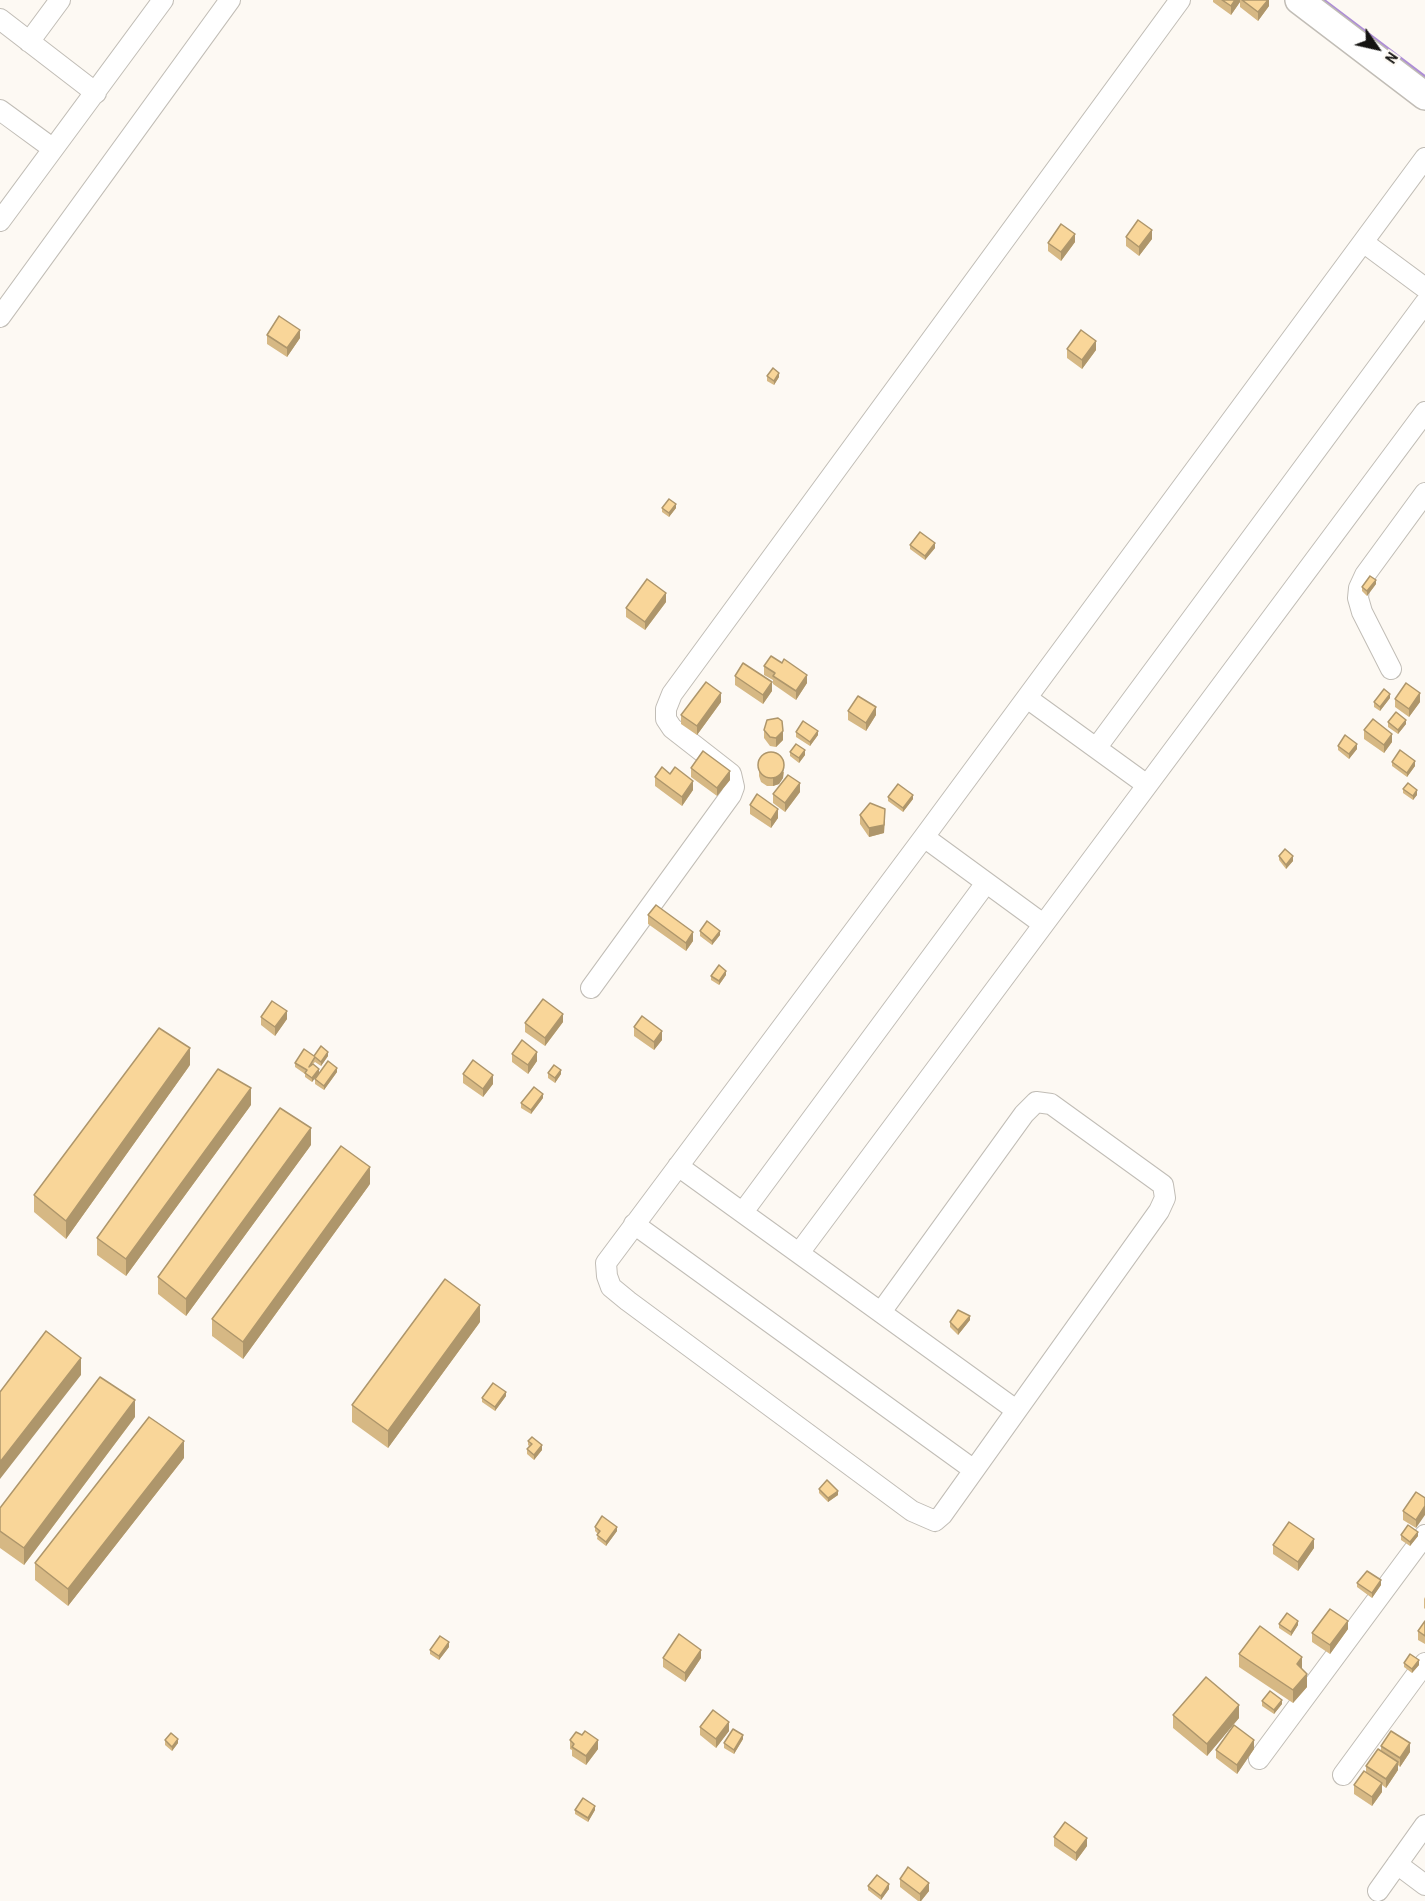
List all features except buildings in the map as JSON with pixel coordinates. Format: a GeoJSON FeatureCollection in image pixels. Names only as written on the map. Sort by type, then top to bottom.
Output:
{"type":"FeatureCollection","features":[{"type":"Feature","properties":{"kind":"main road"},"geometry":{"type":"LineString","coordinates":[[1299,0],[1425,96]]}},
{"type":"Feature","properties":{"kind":"street"},"geometry":{"type":"LineString","coordinates":[[29,42],[60,0]]}},
{"type":"Feature","properties":{"kind":"street"},"geometry":{"type":"LineString","coordinates":[[0,221],[163,0]]}},
{"type":"Feature","properties":{"kind":"street"},"geometry":{"type":"LineString","coordinates":[[0,317],[230,0]]}},
{"type":"Feature","properties":{"kind":"street"},"geometry":{"type":"LineString","coordinates":[[591,988],[731,795],[734,787],[731,774],[672,728],[666,719],[666,710],[672,694],[1180,0]]}},
{"type":"Feature","properties":{"kind":"street"},"geometry":{"type":"LineString","coordinates":[[0,20],[96,93]]}},
{"type":"Feature","properties":{"kind":"street"},"geometry":{"type":"LineString","coordinates":[[0,110],[52,148]]}},
{"type":"Feature","properties":{"kind":"street"},"geometry":{"type":"LineString","coordinates":[[881,1312],[1024,1113],[1039,1101],[1051,1104],[1162,1185],[1165,1198],[1159,1210],[942,1515],[935,1521],[912,1511],[611,1287],[606,1263],[1028,698],[1425,158]]}},
{"type":"Feature","properties":{"kind":"street"},"geometry":{"type":"LineString","coordinates":[[1363,242],[1425,288]]}},
{"type":"Feature","properties":{"kind":"street"},"geometry":{"type":"LineString","coordinates":[[1097,747],[1425,303]]}},
{"type":"Feature","properties":{"kind":"street"},"geometry":{"type":"LineString","coordinates":[[799,1253],[1425,412]]}},
{"type":"Feature","properties":{"kind":"street"},"geometry":{"type":"LineString","coordinates":[[1391,669],[1362,612],[1358,598],[1359,588],[1365,575],[1425,493]]}},
{"type":"Feature","properties":{"kind":"street"},"geometry":{"type":"LineString","coordinates":[[1028,698],[1147,785]]}},
{"type":"Feature","properties":{"kind":"street"},"geometry":{"type":"LineString","coordinates":[[924,837],[1043,924]]}},
{"type":"Feature","properties":{"kind":"street"},"geometry":{"type":"LineString","coordinates":[[743,1212],[986,883]]}},
{"type":"Feature","properties":{"kind":"street"},"geometry":{"type":"LineString","coordinates":[[678,1166],[1016,1410]]}},
{"type":"Feature","properties":{"kind":"street"},"geometry":{"type":"LineString","coordinates":[[634,1224],[974,1470]]}},
{"type":"Feature","properties":{"kind":"street"},"geometry":{"type":"LineString","coordinates":[[1259,1759],[1425,1535]]}},
{"type":"Feature","properties":{"kind":"street"},"geometry":{"type":"LineString","coordinates":[[1343,1775],[1425,1663]]}},
{"type":"Feature","properties":{"kind":"street"},"geometry":{"type":"LineString","coordinates":[[1378,1891],[1425,1825]]}},
{"type":"Feature","properties":{"kind":"street"},"geometry":{"type":"LineString","coordinates":[[1396,1864],[1425,1885]]}},
{"type":"Feature","properties":{"kind":"waterway"},"geometry":{"type":"LineString","coordinates":[[1322,0],[1425,78]]}}]}
